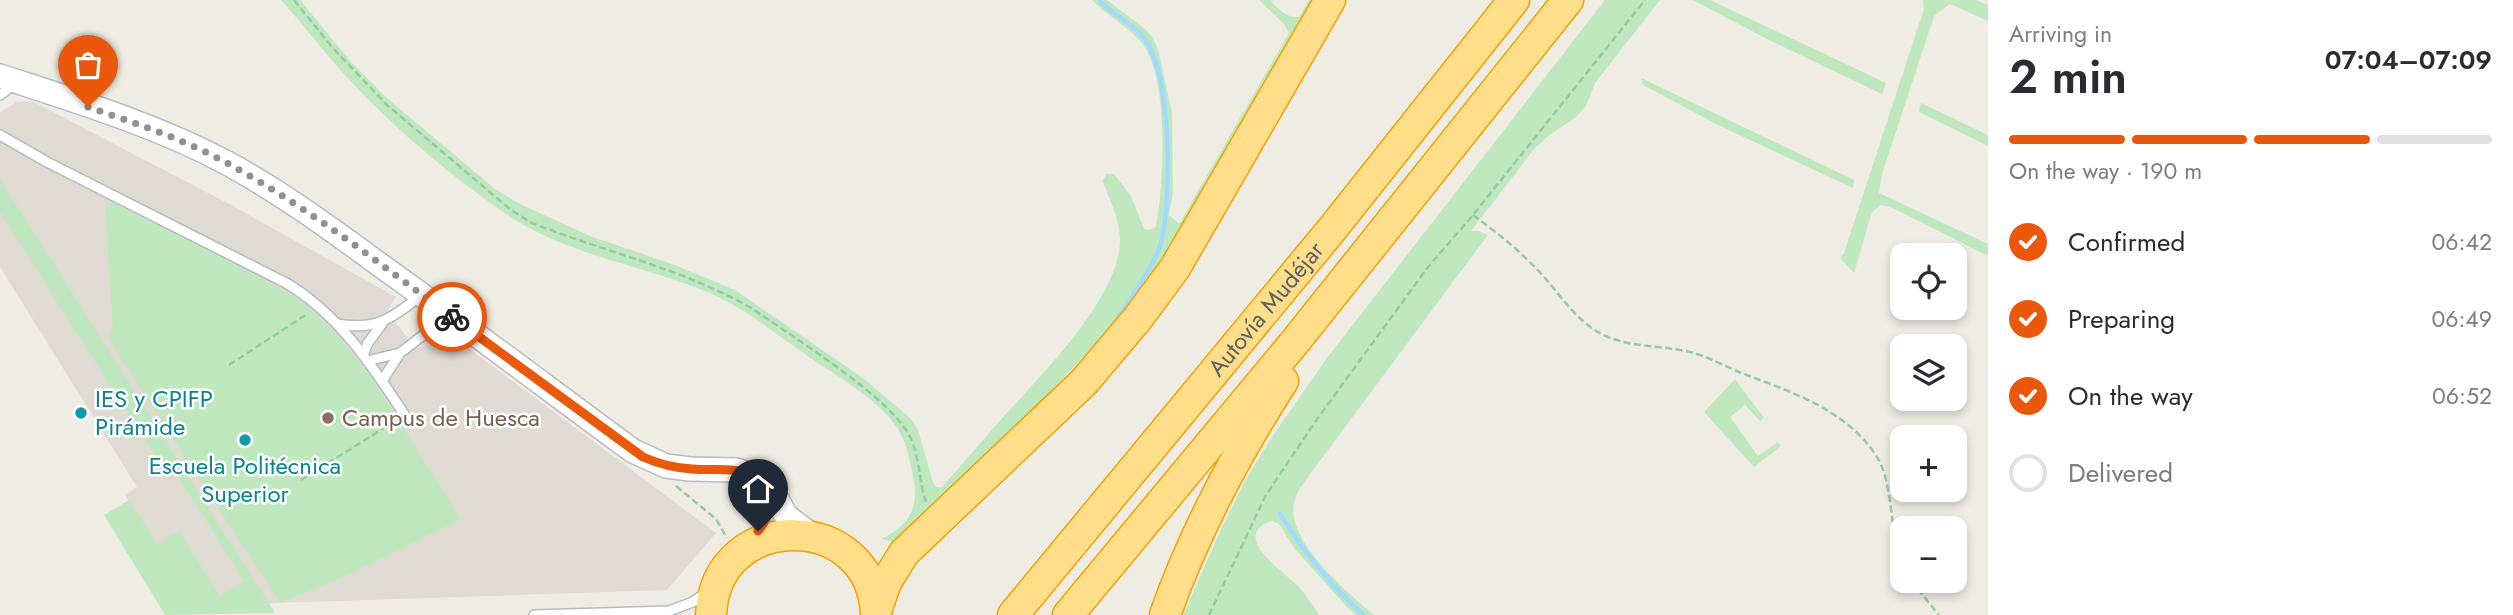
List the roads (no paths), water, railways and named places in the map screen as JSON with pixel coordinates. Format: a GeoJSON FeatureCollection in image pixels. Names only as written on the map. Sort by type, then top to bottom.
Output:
{"type":"FeatureCollection","features":[{"type":"Feature","properties":{"kind":"highway"},"geometry":{"type":"LineString","coordinates":[[876,613],[886,582],[904,553],[1084,382],[1138,318],[1174,268],[1330,0]]}},
{"type":"Feature","properties":{"kind":"highway","name":"Autovía Mudéjar"},"geometry":{"type":"LineString","coordinates":[[1013,615],[1299,270],[1514,0]]}},
{"type":"Feature","properties":{"kind":"highway","name":"Autovía Mudéjar"},"geometry":{"type":"LineString","coordinates":[[1068,615],[1314,318],[1568,0]]}},
{"type":"Feature","properties":{"kind":"highway"},"geometry":{"type":"LineString","coordinates":[[1165,615],[1196,539],[1226,478],[1266,407],[1308,346],[1314,318]]}},
{"type":"Feature","properties":{"kind":"highway"},"geometry":{"type":"LineString","coordinates":[[722,576],[748,547],[769,538],[792,534],[814,537],[828,541],[851,557],[866,576],[875,599],[876,613]]}},
{"type":"Feature","properties":{"kind":"highway"},"geometry":{"type":"LineString","coordinates":[[851,557],[877,561],[904,553]]}},
{"type":"Feature","properties":{"kind":"street"},"geometry":{"type":"LineString","coordinates":[[6,84],[135,123],[226,163],[290,201],[643,457],[666,466],[736,470],[758,478],[772,490],[786,516],[814,537]]}},
{"type":"Feature","properties":{"kind":"street"},"geometry":{"type":"LineString","coordinates":[[722,576],[763,524],[769,511],[768,498],[758,478]]}},
{"type":"Feature","properties":{"kind":"lane"},"geometry":{"type":"LineString","coordinates":[[0,135],[47,162],[286,283],[318,306],[337,324],[365,358],[403,413]]}},
{"type":"Feature","properties":{"kind":"lane"},"geometry":{"type":"LineString","coordinates":[[365,358],[368,343],[383,322],[422,295]]}},
{"type":"Feature","properties":{"kind":"lane"},"geometry":{"type":"LineString","coordinates":[[382,382],[400,353],[426,332],[444,312]]}},
{"type":"Feature","properties":{"kind":"lane"},"geometry":{"type":"LineString","coordinates":[[337,324],[360,327],[383,322]]}},
{"type":"Feature","properties":{"kind":"lane"},"geometry":{"type":"LineString","coordinates":[[365,358],[400,353]]}},
{"type":"Feature","properties":{"kind":"lane"},"geometry":{"type":"LineString","coordinates":[[669,611],[693,603],[722,576]]}},
{"type":"Feature","properties":{"kind":"lane"},"geometry":{"type":"LineString","coordinates":[[534,615],[669,611],[685,615]]}},
{"type":"Feature","properties":{"kind":"waterway"},"geometry":{"type":"LineString","coordinates":[[1099,0],[1144,38],[1153,55],[1165,107],[1167,138],[1167,197],[1161,243],[1147,272],[1116,322]]}},
{"type":"Feature","properties":{"kind":"waterway"},"geometry":{"type":"LineString","coordinates":[[1280,514],[1318,568],[1364,615]]}},
{"type":"Feature","properties":{"kind":"place","name":"IES y CPIFP Pirámide"},"geometry":{"type":"Point","coordinates":[81,413]}},
{"type":"Feature","properties":{"kind":"place","name":"Campus de Huesca"},"geometry":{"type":"Point","coordinates":[328,418]}},
{"type":"Feature","properties":{"kind":"place","name":"Escuela Politécnica Superior"},"geometry":{"type":"Point","coordinates":[245,440]}}]}
